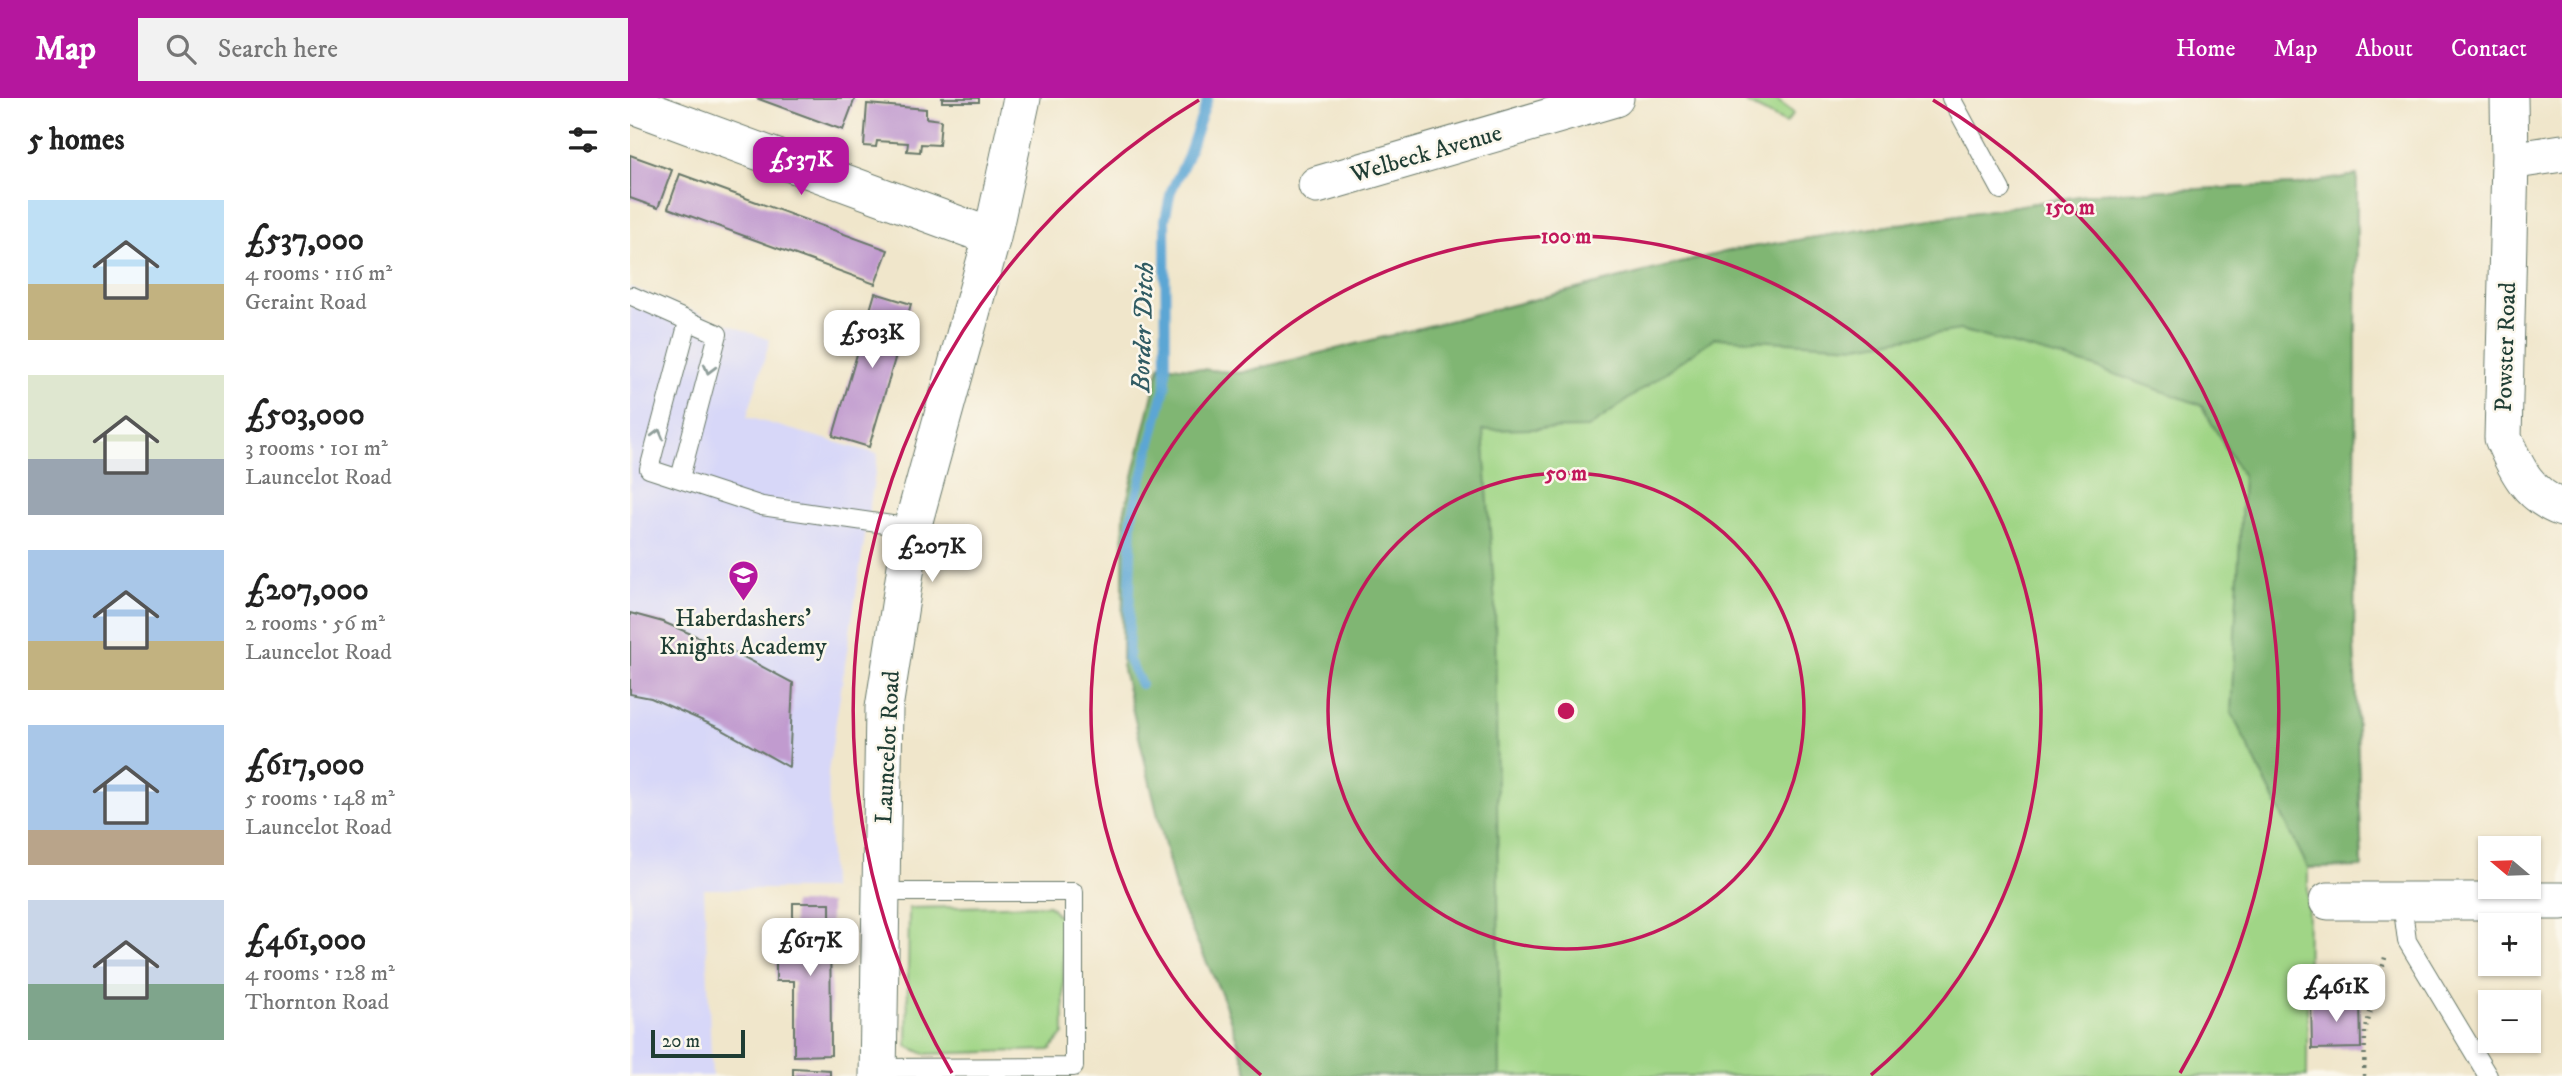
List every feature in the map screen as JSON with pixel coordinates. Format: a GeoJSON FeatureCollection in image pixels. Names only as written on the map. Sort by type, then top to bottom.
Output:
{"type":"FeatureCollection","features":[{"type":"Feature","properties":{"kind":"street","name":"Launcelot Road"},"geometry":{"type":"LineString","coordinates":[[878,1072],[884,708],[912,528],[992,237],[1022,98]]}},
{"type":"Feature","properties":{"kind":"street","name":"Welbeck Avenue"},"geometry":{"type":"LineString","coordinates":[[1317,185],[1615,98]]}},
{"type":"Feature","properties":{"kind":"street","name":"Powster Road"},"geometry":{"type":"LineString","coordinates":[[2509,98],[2510,161],[2503,438],[2517,472],[2533,491],[2547,503],[2562,508]]}},
{"type":"Feature","properties":{"kind":"street"},"geometry":{"type":"LineString","coordinates":[[630,104],[992,237]]}},
{"type":"Feature","properties":{"kind":"street"},"geometry":{"type":"LineString","coordinates":[[2510,161],[2562,153]]}},
{"type":"Feature","properties":{"kind":"street"},"geometry":{"type":"LineString","coordinates":[[2328,901],[2562,901]]}},
{"type":"Feature","properties":{"kind":"lane"},"geometry":{"type":"LineString","coordinates":[[1951,98],[2001,190]]}},
{"type":"Feature","properties":{"kind":"lane"},"geometry":{"type":"LineString","coordinates":[[632,296],[718,334],[680,478]]}},
{"type":"Feature","properties":{"kind":"lane"},"geometry":{"type":"LineString","coordinates":[[688,322],[649,469],[762,506],[912,528]]}},
{"type":"Feature","properties":{"kind":"lane"},"geometry":{"type":"LineString","coordinates":[[878,1072],[1074,1067],[1074,892],[882,892]]}},
{"type":"Feature","properties":{"kind":"lane"},"geometry":{"type":"LineString","coordinates":[[2402,902],[2407,941],[2488,1076]]}},
{"type":"Feature","properties":{"kind":"path"},"geometry":{"type":"LineString","coordinates":[[2364,1076],[2365,1032],[2387,952]]}},
{"type":"Feature","properties":{"kind":"shaded area","name":"Haberdashers' Knights Academy"},"geometry":{"type":"Polygon","coordinates":[[[630,287],[770,340],[747,417],[878,454],[828,772],[831,889],[704,889],[712,1076],[630,1076],[630,287]]]}},
{"type":"Feature","properties":{"kind":"green space"},"geometry":{"type":"Polygon","coordinates":[[[1745,98],[1774,98],[1794,113],[1786,123],[1746,103],[1745,98]]]}},
{"type":"Feature","properties":{"kind":"green space"},"geometry":{"type":"Polygon","coordinates":[[[2357,175],[2354,646],[2362,867],[2308,868],[2307,1076],[1249,1076],[1222,995],[1178,900],[1122,665],[1124,514],[1160,365],[1240,373],[1733,250],[2099,193],[2297,185],[2357,175]]]}},
{"type":"Feature","properties":{"kind":"green space"},"geometry":{"type":"Polygon","coordinates":[[[2357,175],[2354,646],[2362,867],[2308,868],[2231,712],[2243,477],[2201,405],[2092,366],[1960,330],[1857,346],[1714,338],[1588,428],[1483,430],[1495,603],[1500,1076],[1249,1076],[1222,995],[1178,900],[1122,665],[1124,514],[1160,365],[1240,373],[1733,250],[2099,193],[2297,185],[2357,175]]]}},
{"type":"Feature","properties":{"kind":"green space"},"geometry":{"type":"Polygon","coordinates":[[[1049,905],[1063,921],[1064,1034],[1050,1050],[925,1054],[907,1046],[909,908],[1049,905]]]}},
{"type":"Feature","properties":{"kind":"building"},"geometry":{"type":"Polygon","coordinates":[[[756,98],[855,98],[843,130],[756,98]]]}},
{"type":"Feature","properties":{"kind":"building"},"geometry":{"type":"Polygon","coordinates":[[[942,98],[979,98],[979,102],[942,102],[942,98]]]}},
{"type":"Feature","properties":{"kind":"building"},"geometry":{"type":"Polygon","coordinates":[[[867,104],[926,109],[926,118],[941,120],[939,145],[921,144],[920,152],[907,151],[908,143],[877,141],[876,147],[864,146],[867,104]]]}},
{"type":"Feature","properties":{"kind":"building"},"geometry":{"type":"Polygon","coordinates":[[[630,155],[672,170],[658,208],[630,198],[630,155]]]}},
{"type":"Feature","properties":{"kind":"building"},"geometry":{"type":"Polygon","coordinates":[[[680,174],[888,250],[875,284],[668,208],[680,174]]]}},
{"type":"Feature","properties":{"kind":"building"},"geometry":{"type":"Polygon","coordinates":[[[875,293],[911,304],[869,447],[833,436],[875,293]]]}},
{"type":"Feature","properties":{"kind":"building"},"geometry":{"type":"Polygon","coordinates":[[[630,613],[663,622],[738,654],[793,683],[789,767],[719,728],[651,698],[630,694],[630,613]]]}},
{"type":"Feature","properties":{"kind":"building"},"geometry":{"type":"Polygon","coordinates":[[[793,903],[830,903],[831,1055],[794,1056],[794,981],[776,981],[776,958],[793,958],[793,903]]]}},
{"type":"Feature","properties":{"kind":"building"},"geometry":{"type":"Polygon","coordinates":[[[2311,1000],[2360,1000],[2361,1048],[2312,1049],[2311,1000]]]}},
{"type":"Feature","properties":{"kind":"building"},"geometry":{"type":"Polygon","coordinates":[[[793,1068],[830,1070],[830,1076],[793,1076],[793,1068]]]}},
{"type":"Feature","properties":{"kind":"waterway","name":"Border Ditch"},"geometry":{"type":"LineString","coordinates":[[1141,684],[1128,659],[1132,516],[1166,384],[1165,220],[1171,191],[1187,158],[1208,98]]}},
{"type":"Feature","properties":{"kind":"place","name":"Haberdashers' Knights Academy"},"geometry":{"type":"Point","coordinates":[743,603]}}]}
